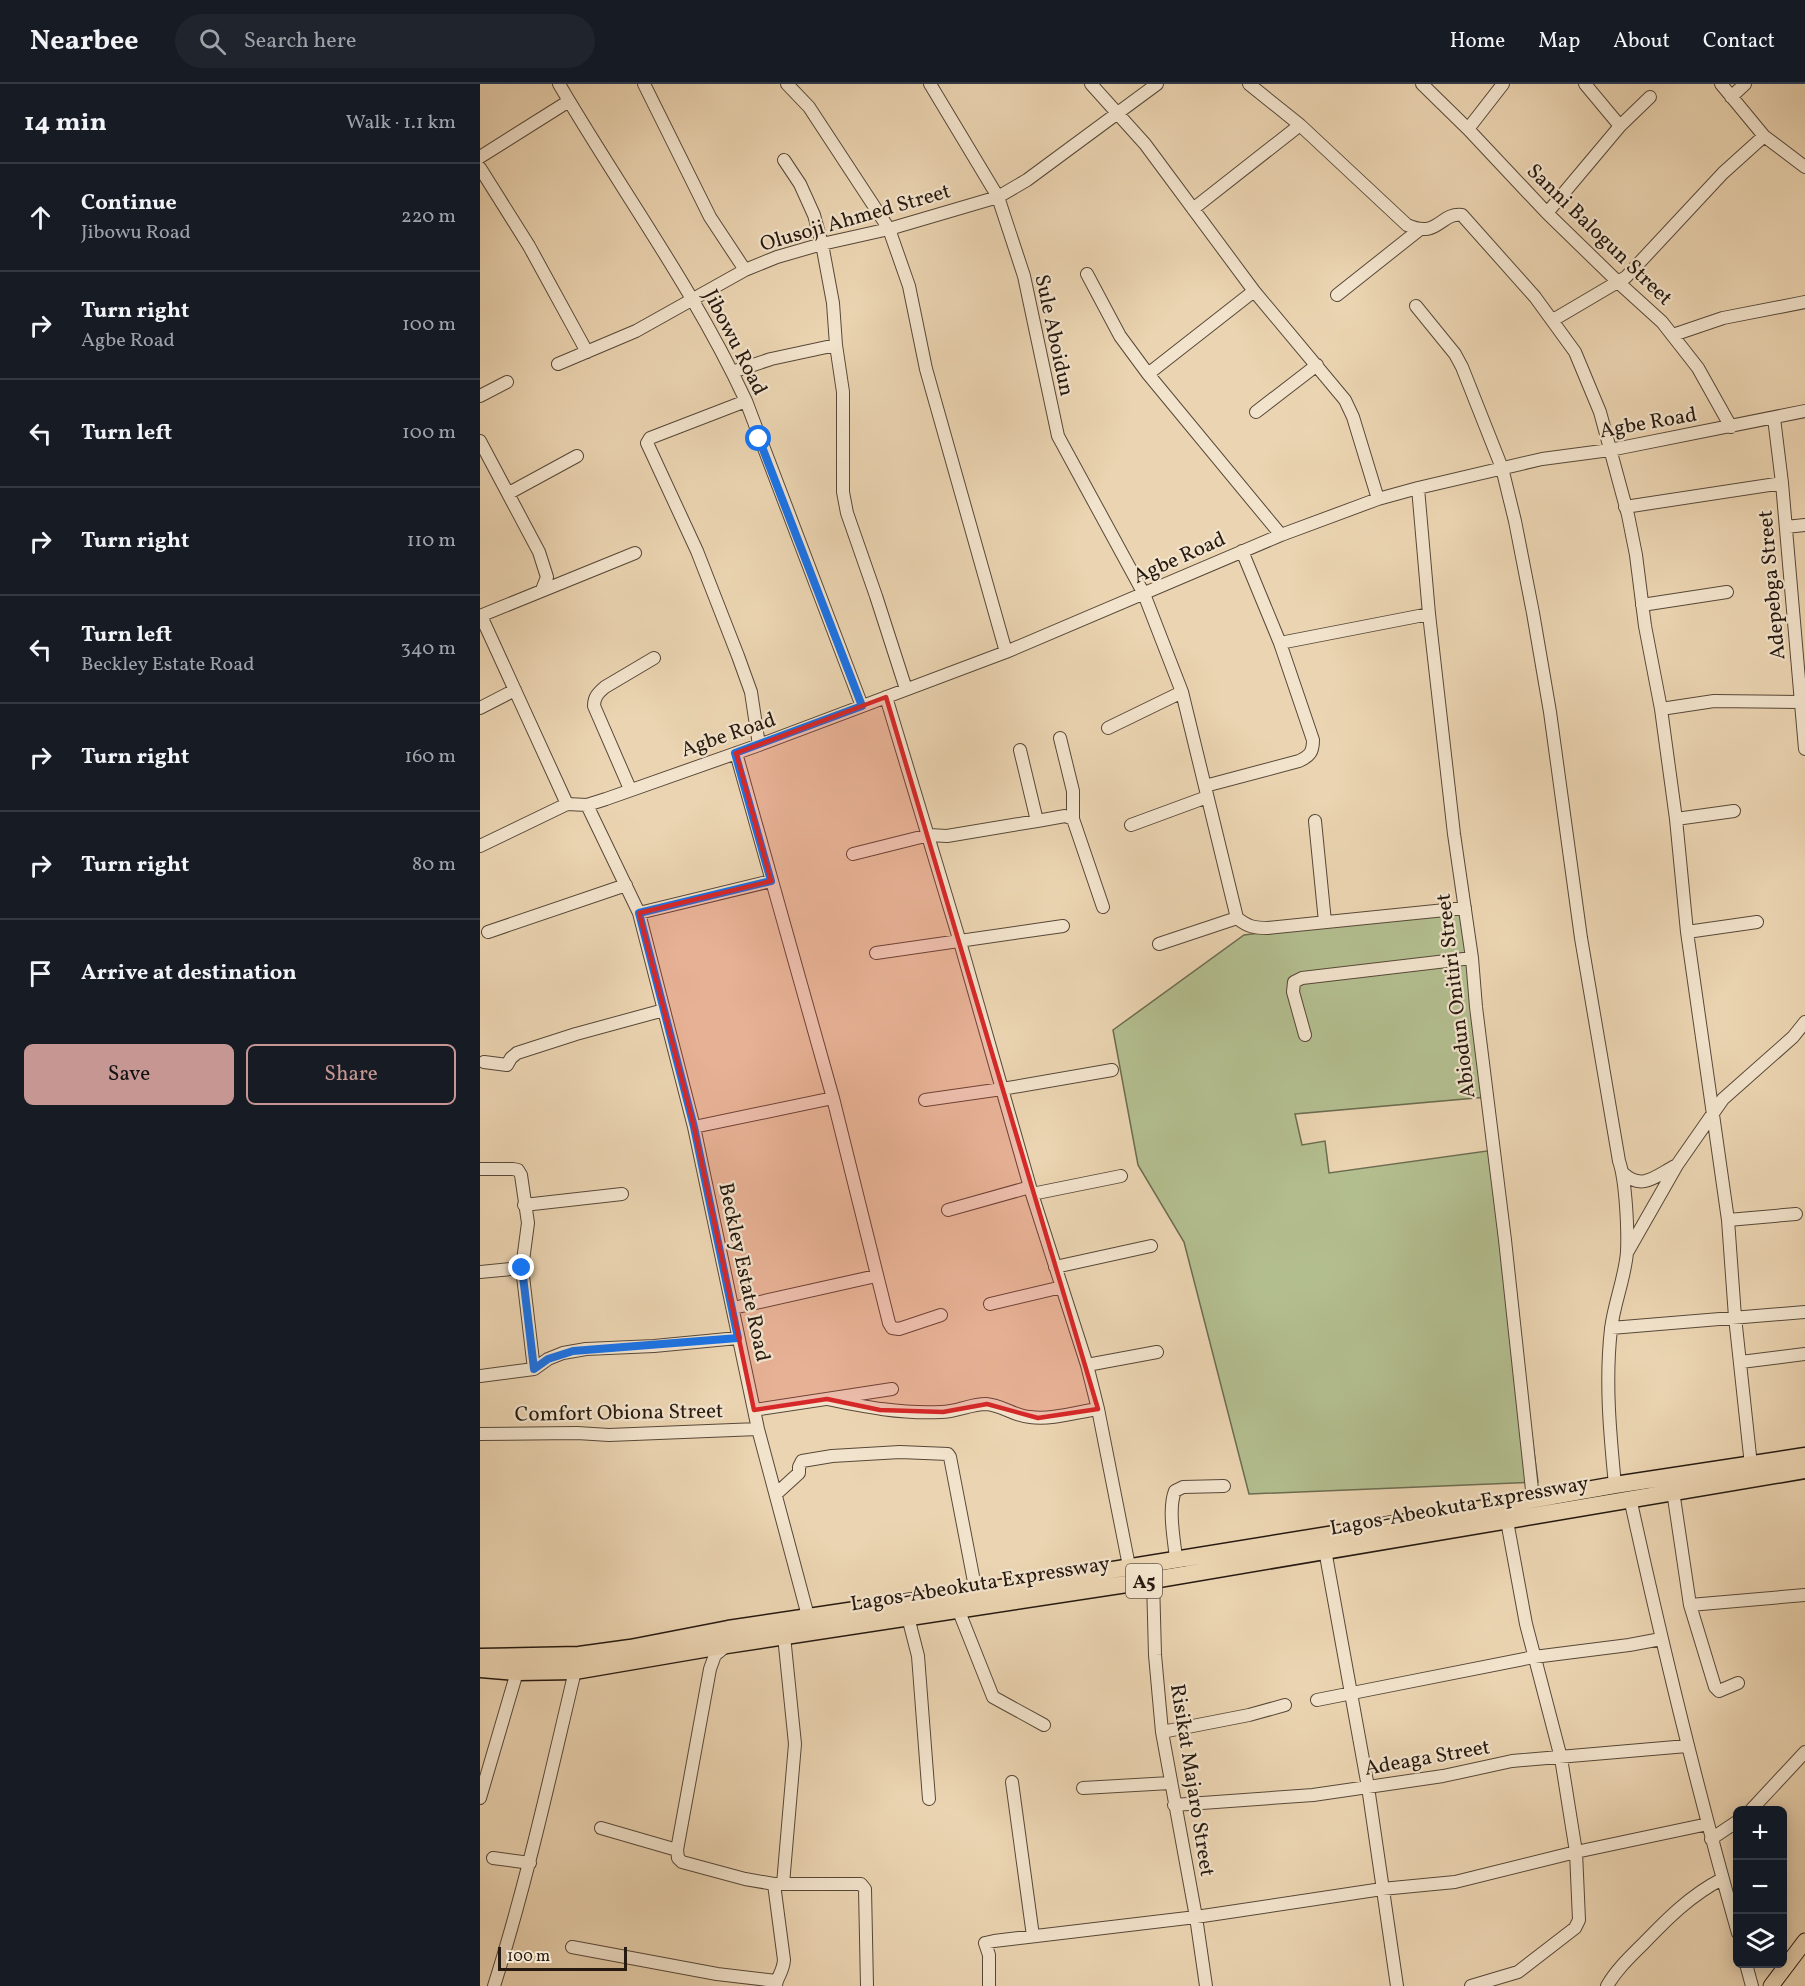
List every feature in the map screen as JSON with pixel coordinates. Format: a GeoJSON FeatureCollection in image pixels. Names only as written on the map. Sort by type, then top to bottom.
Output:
{"type":"FeatureCollection","features":[{"type":"Feature","properties":{"kind":"highway","name":"Lagos-Abeokuta Expressway"},"geometry":{"type":"LineString","coordinates":[[480,1669],[517,1672],[576,1671],[728,1637],[808,1616],[976,1592],[1402,1523],[1615,1485],[1805,1456]]}},
{"type":"Feature","properties":{"kind":"highway","name":"Lagos-Abeokuta Expressway"},"geometry":{"type":"LineString","coordinates":[[480,1657],[579,1655],[728,1637],[784,1636],[1153,1580],[1805,1470]]}},
{"type":"Feature","properties":{"kind":"main road"},"geometry":{"type":"LineString","coordinates":[[1787,1951],[1805,1927]]}},
{"type":"Feature","properties":{"kind":"main road"},"geometry":{"type":"LineString","coordinates":[[1771,1986],[1805,1941]]}},
{"type":"Feature","properties":{"kind":"main road"},"geometry":{"type":"LineString","coordinates":[[1762,1986],[1775,1968]]}},
{"type":"Feature","properties":{"kind":"street","name":"Jibowu Road"},"geometry":{"type":"LineString","coordinates":[[559,84],[693,299],[746,400],[862,706]]}},
{"type":"Feature","properties":{"kind":"street"},"geometry":{"type":"LineString","coordinates":[[644,84],[710,217],[745,270]]}},
{"type":"Feature","properties":{"kind":"street"},"geometry":{"type":"LineString","coordinates":[[787,84],[809,107],[889,229],[909,286],[926,369],[1006,652]]}},
{"type":"Feature","properties":{"kind":"street","name":"Sule Aboidun"},"geometry":{"type":"LineString","coordinates":[[930,84],[998,197],[1024,276],[1058,436],[1144,594],[1182,692],[1238,918]]}},
{"type":"Feature","properties":{"kind":"street"},"geometry":{"type":"LineString","coordinates":[[1091,84],[1144,144],[1254,291],[1345,399],[1378,499]]}},
{"type":"Feature","properties":{"kind":"street","name":"Olusoji Ahmed Street"},"geometry":{"type":"LineString","coordinates":[[558,364],[645,326],[745,270],[777,257],[889,229],[998,197],[1027,180],[1157,84]]}},
{"type":"Feature","properties":{"kind":"street"},"geometry":{"type":"LineString","coordinates":[[1249,84],[1300,125],[1407,225],[1419,230],[1428,230],[1454,215],[1462,215],[1553,320],[1575,352],[1600,412],[1636,555],[1642,605],[1661,709],[1676,819],[1687,932],[1728,1220],[1735,1317],[1751,1465]]}},
{"type":"Feature","properties":{"kind":"street","name":"Sanni Balogun Street"},"geometry":{"type":"LineString","coordinates":[[1422,84],[1547,213],[1662,322],[1698,368],[1731,427]]}},
{"type":"Feature","properties":{"kind":"street"},"geometry":{"type":"LineString","coordinates":[[1468,129],[1503,84]]}},
{"type":"Feature","properties":{"kind":"street"},"geometry":{"type":"LineString","coordinates":[[1584,84],[1620,126]]}},
{"type":"Feature","properties":{"kind":"street"},"geometry":{"type":"LineString","coordinates":[[1721,84],[1764,136],[1805,167]]}},
{"type":"Feature","properties":{"kind":"street"},"geometry":{"type":"LineString","coordinates":[[1731,97],[1745,84]]}},
{"type":"Feature","properties":{"kind":"street"},"geometry":{"type":"LineString","coordinates":[[1547,213],[1620,126],[1650,97]]}},
{"type":"Feature","properties":{"kind":"street"},"geometry":{"type":"LineString","coordinates":[[480,157],[569,101]]}},
{"type":"Feature","properties":{"kind":"street"},"geometry":{"type":"LineString","coordinates":[[1193,209],[1300,125]]}},
{"type":"Feature","properties":{"kind":"street"},"geometry":{"type":"LineString","coordinates":[[1553,320],[1601,291],[1619,283],[1633,271],[1723,173],[1764,136]]}},
{"type":"Feature","properties":{"kind":"street"},"geometry":{"type":"LineString","coordinates":[[784,160],[800,184],[814,215],[822,244],[833,303],[843,392],[843,492],[847,513],[906,689]]}},
{"type":"Feature","properties":{"kind":"street"},"geometry":{"type":"LineString","coordinates":[[480,168],[529,246],[587,352]]}},
{"type":"Feature","properties":{"kind":"street"},"geometry":{"type":"LineString","coordinates":[[1337,295],[1419,230]]}},
{"type":"Feature","properties":{"kind":"street"},"geometry":{"type":"LineString","coordinates":[[1087,274],[1120,336],[1148,374],[1281,535]]}},
{"type":"Feature","properties":{"kind":"street"},"geometry":{"type":"LineString","coordinates":[[1148,374],[1254,291]]}},
{"type":"Feature","properties":{"kind":"street"},"geometry":{"type":"LineString","coordinates":[[1673,335],[1723,318],[1805,302]]}},
{"type":"Feature","properties":{"kind":"street"},"geometry":{"type":"LineString","coordinates":[[1416,306],[1455,354],[1462,367],[1502,468],[1515,521],[1550,712],[1581,938],[1619,1161],[1623,1173],[1627,1253],[1611,1328],[1609,1379],[1610,1437],[1615,1485]]}},
{"type":"Feature","properties":{"kind":"street"},"geometry":{"type":"LineString","coordinates":[[732,372],[771,359],[836,345]]}},
{"type":"Feature","properties":{"kind":"street"},"geometry":{"type":"LineString","coordinates":[[1256,412],[1317,365]]}},
{"type":"Feature","properties":{"kind":"street"},"geometry":{"type":"LineString","coordinates":[[480,396],[507,382]]}},
{"type":"Feature","properties":{"kind":"street"},"geometry":{"type":"LineString","coordinates":[[746,400],[650,438],[647,443],[697,551],[738,656],[751,692],[759,745]]}},
{"type":"Feature","properties":{"kind":"street","name":"Agbe Road"},"geometry":{"type":"LineString","coordinates":[[587,805],[759,745],[1006,652],[1242,551],[1378,499],[1542,459],[1610,450],[1805,411]]}},
{"type":"Feature","properties":{"kind":"street","name":"Adepebga Street"},"geometry":{"type":"LineString","coordinates":[[1774,418],[1800,633],[1800,702],[1804,741]]}},
{"type":"Feature","properties":{"kind":"street"},"geometry":{"type":"LineString","coordinates":[[480,441],[486,462],[508,493],[544,566],[547,577],[542,590]]}},
{"type":"Feature","properties":{"kind":"street"},"geometry":{"type":"LineString","coordinates":[[508,493],[577,456]]}},
{"type":"Feature","properties":{"kind":"street"},"geometry":{"type":"LineString","coordinates":[[1625,507],[1782,483]]}},
{"type":"Feature","properties":{"kind":"street","name":"Abiodun Onitiri Street"},"geometry":{"type":"LineString","coordinates":[[1418,488],[1429,614],[1454,834],[1472,958],[1533,1499]]}},
{"type":"Feature","properties":{"kind":"street"},"geometry":{"type":"LineString","coordinates":[[1786,527],[1805,525]]}},
{"type":"Feature","properties":{"kind":"street"},"geometry":{"type":"LineString","coordinates":[[1131,825],[1205,791],[1299,761],[1313,750],[1313,740],[1280,643],[1242,551]]}},
{"type":"Feature","properties":{"kind":"street"},"geometry":{"type":"LineString","coordinates":[[567,804],[481,616],[635,553]]}},
{"type":"Feature","properties":{"kind":"street"},"geometry":{"type":"LineString","coordinates":[[1642,605],[1727,592]]}},
{"type":"Feature","properties":{"kind":"street"},"geometry":{"type":"LineString","coordinates":[[1280,643],[1429,614]]}},
{"type":"Feature","properties":{"kind":"street"},"geometry":{"type":"LineString","coordinates":[[630,789],[594,706],[594,700],[598,692],[605,687],[654,658]]}},
{"type":"Feature","properties":{"kind":"street"},"geometry":{"type":"LineString","coordinates":[[480,708],[515,690]]}},
{"type":"Feature","properties":{"kind":"street"},"geometry":{"type":"LineString","coordinates":[[1108,728],[1182,692]]}},
{"type":"Feature","properties":{"kind":"street"},"geometry":{"type":"LineString","coordinates":[[886,697],[929,835],[1031,1190],[1087,1365],[1129,1566]]}},
{"type":"Feature","properties":{"kind":"street"},"geometry":{"type":"LineString","coordinates":[[1661,709],[1714,701],[1800,702]]}},
{"type":"Feature","properties":{"kind":"street"},"geometry":{"type":"LineString","coordinates":[[1060,738],[1073,791],[1073,819],[1103,907]]}},
{"type":"Feature","properties":{"kind":"street"},"geometry":{"type":"LineString","coordinates":[[1020,750],[1037,821]]}},
{"type":"Feature","properties":{"kind":"street"},"geometry":{"type":"LineString","coordinates":[[735,753],[833,1098],[889,1323],[892,1328],[899,1329],[940,1315]]}},
{"type":"Feature","properties":{"kind":"street"},"geometry":{"type":"LineString","coordinates":[[480,846],[567,804],[587,805]]}},
{"type":"Feature","properties":{"kind":"street","name":"Beckley Estate Road"},"geometry":{"type":"LineString","coordinates":[[587,805],[639,913],[694,1127],[758,1429],[808,1616]]}},
{"type":"Feature","properties":{"kind":"street"},"geometry":{"type":"LineString","coordinates":[[1676,819],[1734,811]]}},
{"type":"Feature","properties":{"kind":"street"},"geometry":{"type":"LineString","coordinates":[[853,854],[929,835],[947,836],[1065,816],[1073,819]]}},
{"type":"Feature","properties":{"kind":"street"},"geometry":{"type":"LineString","coordinates":[[1315,821],[1325,922]]}},
{"type":"Feature","properties":{"kind":"street"},"geometry":{"type":"LineString","coordinates":[[639,913],[771,881]]}},
{"type":"Feature","properties":{"kind":"street"},"geometry":{"type":"LineString","coordinates":[[488,932],[627,885]]}},
{"type":"Feature","properties":{"kind":"street"},"geometry":{"type":"LineString","coordinates":[[1159,944],[1238,918],[1246,925],[1256,928],[1465,908]]}},
{"type":"Feature","properties":{"kind":"street"},"geometry":{"type":"LineString","coordinates":[[1687,932],[1757,922]]}},
{"type":"Feature","properties":{"kind":"street"},"geometry":{"type":"LineString","coordinates":[[876,953],[1063,926]]}},
{"type":"Feature","properties":{"kind":"street"},"geometry":{"type":"LineString","coordinates":[[1305,1035],[1293,992],[1294,982],[1302,978],[1472,958]]}},
{"type":"Feature","properties":{"kind":"street"},"geometry":{"type":"LineString","coordinates":[[484,1062],[507,1065],[517,1053],[664,1010]]}},
{"type":"Feature","properties":{"kind":"street"},"geometry":{"type":"LineString","coordinates":[[1627,1253],[1677,1165],[1723,1099],[1793,1037],[1805,1022]]}},
{"type":"Feature","properties":{"kind":"street"},"geometry":{"type":"LineString","coordinates":[[925,1100],[1112,1070]]}},
{"type":"Feature","properties":{"kind":"street"},"geometry":{"type":"LineString","coordinates":[[694,1127],[833,1098]]}},
{"type":"Feature","properties":{"kind":"street"},"geometry":{"type":"LineString","coordinates":[[1623,1173],[1634,1182],[1640,1182],[1677,1165]]}},
{"type":"Feature","properties":{"kind":"street"},"geometry":{"type":"LineString","coordinates":[[480,1169],[518,1170],[521,1175],[528,1222],[522,1268],[534,1369]]}},
{"type":"Feature","properties":{"kind":"street"},"geometry":{"type":"LineString","coordinates":[[948,1210],[1031,1190],[1121,1176]]}},
{"type":"Feature","properties":{"kind":"street"},"geometry":{"type":"LineString","coordinates":[[524,1205],[622,1194]]}},
{"type":"Feature","properties":{"kind":"street"},"geometry":{"type":"LineString","coordinates":[[1728,1220],[1796,1214]]}},
{"type":"Feature","properties":{"kind":"street"},"geometry":{"type":"LineString","coordinates":[[1055,1267],[1151,1246]]}},
{"type":"Feature","properties":{"kind":"street"},"geometry":{"type":"LineString","coordinates":[[480,1272],[522,1268]]}},
{"type":"Feature","properties":{"kind":"street"},"geometry":{"type":"LineString","coordinates":[[733,1308],[876,1276]]}},
{"type":"Feature","properties":{"kind":"street"},"geometry":{"type":"LineString","coordinates":[[990,1304],[1062,1287]]}},
{"type":"Feature","properties":{"kind":"street"},"geometry":{"type":"LineString","coordinates":[[1611,1328],[1805,1312]]}},
{"type":"Feature","properties":{"kind":"street"},"geometry":{"type":"LineString","coordinates":[[480,1376],[534,1369],[548,1359],[573,1351],[738,1338]]}},
{"type":"Feature","properties":{"kind":"street"},"geometry":{"type":"LineString","coordinates":[[1087,1365],[1157,1352]]}},
{"type":"Feature","properties":{"kind":"street"},"geometry":{"type":"LineString","coordinates":[[1741,1362],[1805,1354]]}},
{"type":"Feature","properties":{"kind":"street"},"geometry":{"type":"LineString","coordinates":[[754,1410],[892,1389]]}},
{"type":"Feature","properties":{"kind":"street"},"geometry":{"type":"LineString","coordinates":[[827,1399],[880,1410],[943,1412],[961,1409],[968,1405],[987,1404],[1019,1415],[1038,1418],[1098,1409]]}},
{"type":"Feature","properties":{"kind":"street","name":"Comfort Obiona Street"},"geometry":{"type":"LineString","coordinates":[[480,1434],[609,1435],[758,1429]]}},
{"type":"Feature","properties":{"kind":"street"},"geometry":{"type":"LineString","coordinates":[[776,1494],[799,1473],[802,1461],[810,1459],[900,1452],[948,1454],[976,1592]]}},
{"type":"Feature","properties":{"kind":"street"},"geometry":{"type":"LineString","coordinates":[[1176,1558],[1173,1508],[1175,1491],[1183,1487],[1224,1486]]}},
{"type":"Feature","properties":{"kind":"street"},"geometry":{"type":"LineString","coordinates":[[1673,1491],[1690,1605],[1715,1687],[1719,1691],[1738,1683]]}},
{"type":"Feature","properties":{"kind":"street"},"geometry":{"type":"LineString","coordinates":[[1630,1498],[1687,1746],[1733,1919]]}},
{"type":"Feature","properties":{"kind":"street"},"geometry":{"type":"LineString","coordinates":[[1471,1986],[1518,1972],[1575,1928],[1579,1920],[1576,1852],[1561,1758],[1534,1657],[1507,1521]]}},
{"type":"Feature","properties":{"kind":"street"},"geometry":{"type":"LineString","coordinates":[[1325,1550],[1368,1787],[1397,1986]]}},
{"type":"Feature","properties":{"kind":"street","name":"Risikat Majaro Street"},"geometry":{"type":"LineString","coordinates":[[1153,1580],[1155,1655],[1162,1732],[1196,1917],[1206,1986]]}},
{"type":"Feature","properties":{"kind":"street"},"geometry":{"type":"LineString","coordinates":[[1690,1605],[1805,1595]]}},
{"type":"Feature","properties":{"kind":"street"},"geometry":{"type":"LineString","coordinates":[[958,1609],[993,1698],[1044,1725]]}},
{"type":"Feature","properties":{"kind":"street"},"geometry":{"type":"LineString","coordinates":[[908,1617],[916,1646],[921,1680],[929,1798]]}},
{"type":"Feature","properties":{"kind":"street"},"geometry":{"type":"LineString","coordinates":[[572,1947],[776,1984],[783,1970],[784,1960],[778,1884],[795,1744],[784,1636]]}},
{"type":"Feature","properties":{"kind":"street"},"geometry":{"type":"LineString","coordinates":[[728,1637],[715,1655],[710,1669],[677,1850],[678,1858],[682,1863],[745,1879],[778,1884],[853,1882],[861,1884],[865,1889],[867,1986]]}},
{"type":"Feature","properties":{"kind":"street"},"geometry":{"type":"LineString","coordinates":[[1317,1700],[1534,1657],[1661,1639]]}},
{"type":"Feature","properties":{"kind":"street"},"geometry":{"type":"LineString","coordinates":[[494,1986],[515,1921],[576,1671]]}},
{"type":"Feature","properties":{"kind":"street"},"geometry":{"type":"LineString","coordinates":[[480,1798],[517,1672]]}},
{"type":"Feature","properties":{"kind":"street"},"geometry":{"type":"LineString","coordinates":[[1162,1732],[1249,1715],[1285,1705]]}},
{"type":"Feature","properties":{"kind":"street","name":"Adeaga Street"},"geometry":{"type":"LineString","coordinates":[[1174,1805],[1314,1795],[1443,1776],[1512,1761],[1687,1746]]}},
{"type":"Feature","properties":{"kind":"street"},"geometry":{"type":"LineString","coordinates":[[1755,1806],[1805,1752]]}},
{"type":"Feature","properties":{"kind":"street"},"geometry":{"type":"LineString","coordinates":[[1012,1782],[1033,1936]]}},
{"type":"Feature","properties":{"kind":"street"},"geometry":{"type":"LineString","coordinates":[[1083,1788],[1170,1784]]}},
{"type":"Feature","properties":{"kind":"street"},"geometry":{"type":"LineString","coordinates":[[989,1986],[989,1955],[985,1943],[1196,1917],[1382,1889],[1455,1882],[1576,1852],[1708,1824]]}},
{"type":"Feature","properties":{"kind":"street"},"geometry":{"type":"LineString","coordinates":[[1710,1839],[1733,1824]]}},
{"type":"Feature","properties":{"kind":"street"},"geometry":{"type":"LineString","coordinates":[[601,1828],[677,1850]]}},
{"type":"Feature","properties":{"kind":"street"},"geometry":{"type":"LineString","coordinates":[[493,1858],[530,1863]]}},
{"type":"Feature","properties":{"kind":"street"},"geometry":{"type":"LineString","coordinates":[[1606,1986],[1623,1964],[1674,1912],[1702,1889],[1722,1879]]}},
{"type":"Feature","properties":{"kind":"street"},"geometry":{"type":"LineString","coordinates":[[1747,1968],[1752,1986]]}},
{"type":"Feature","properties":{"kind":"highlighted area"},"geometry":{"type":"Polygon","coordinates":[[[886,697],[1098,1409],[1038,1418],[987,1404],[943,1412],[880,1410],[827,1399],[754,1410],[694,1127],[639,913],[771,881],[736,753],[886,697]]]}},
{"type":"Feature","properties":{"kind":"green space"},"geometry":{"type":"Polygon","coordinates":[[[1461,908],[1487,1097],[1295,1114],[1302,1145],[1325,1141],[1329,1173],[1494,1150],[1538,1482],[1249,1494],[1184,1242],[1138,1165],[1113,1030],[1244,935],[1461,908]]]}},
{"type":"Feature","properties":{"kind":"route"},"geometry":{"type":"LineString","coordinates":[[522,1268],[534,1369],[548,1359],[563,1353],[586,1349],[654,1346],[738,1338],[694,1127],[639,913],[771,881],[735,753],[862,706],[759,439]]}}]}
